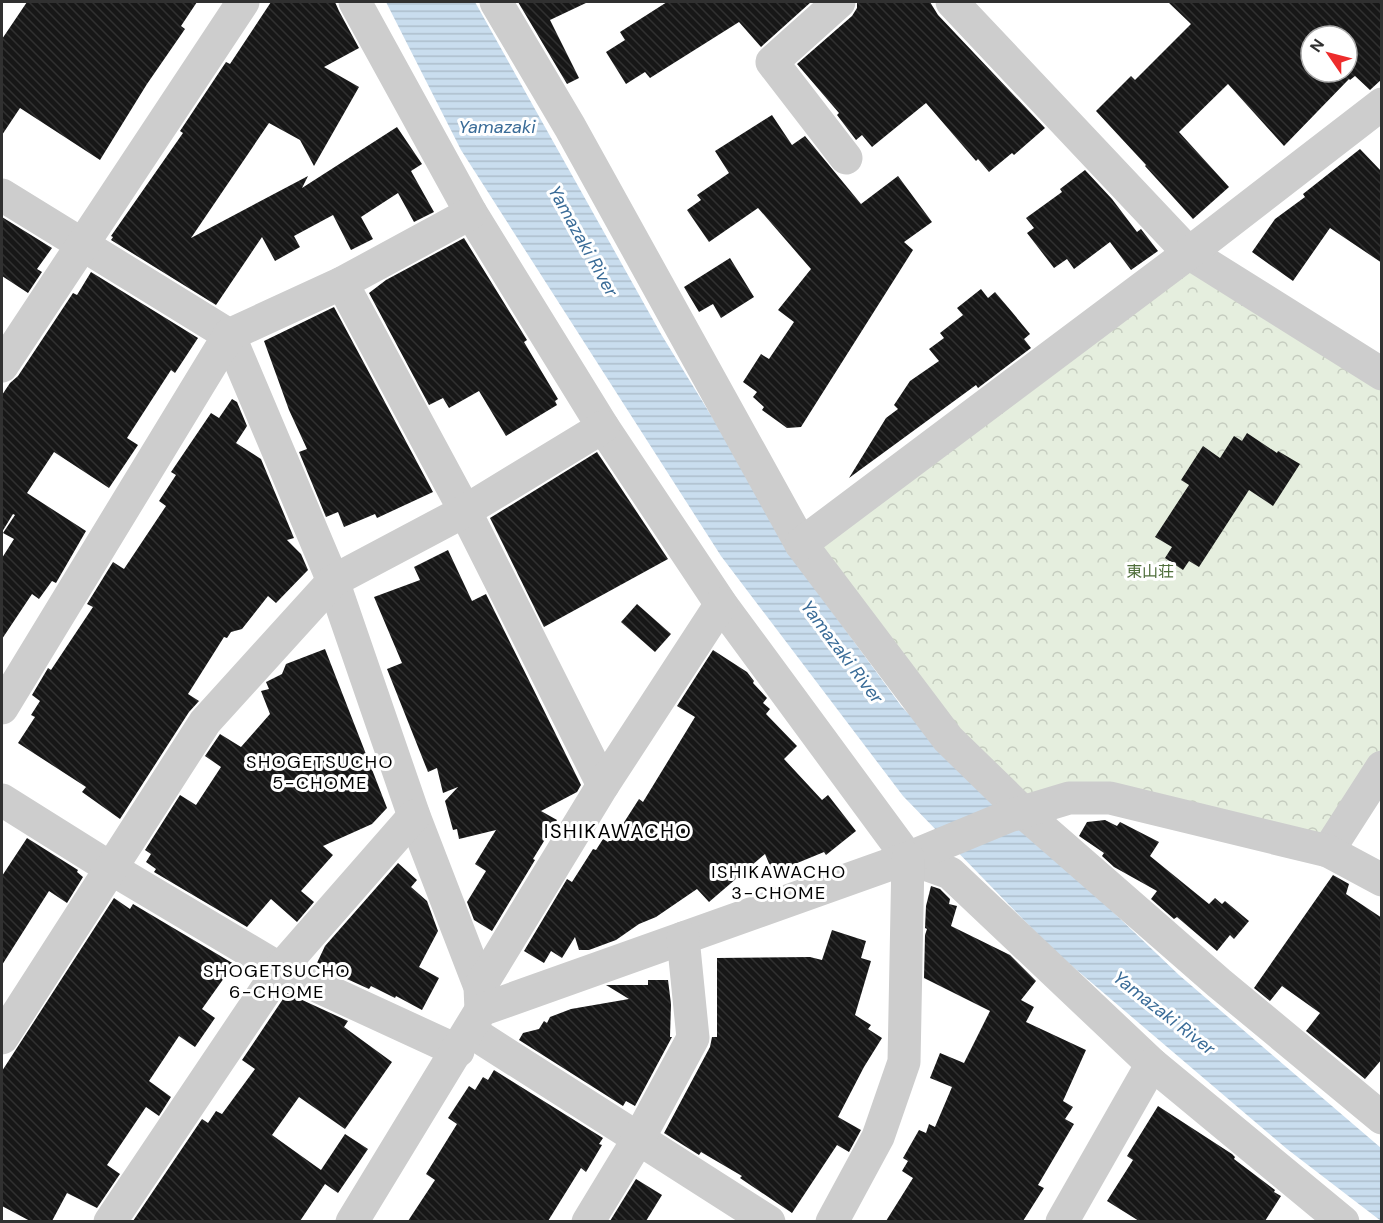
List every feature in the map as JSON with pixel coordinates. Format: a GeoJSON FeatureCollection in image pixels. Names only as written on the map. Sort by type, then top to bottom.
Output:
{"type":"FeatureCollection","features":[{"type":"Feature","properties":{"kind":"street"},"geometry":{"type":"LineString","coordinates":[[2,366],[81,243],[243,2]]}},
{"type":"Feature","properties":{"kind":"street"},"geometry":{"type":"LineString","coordinates":[[355,2],[471,213],[603,427],[721,604],[908,858],[950,873],[1152,1065],[1343,1221]]}},
{"type":"Feature","properties":{"kind":"street"},"geometry":{"type":"LineString","coordinates":[[496,2],[570,127],[801,544],[948,739],[1016,814],[1382,1118]]}},
{"type":"Feature","properties":{"kind":"street"},"geometry":{"type":"LineString","coordinates":[[839,2],[772,62],[846,158]]}},
{"type":"Feature","properties":{"kind":"street"},"geometry":{"type":"LineString","coordinates":[[952,2],[1189,252],[1382,374]]}},
{"type":"Feature","properties":{"kind":"street"},"geometry":{"type":"LineString","coordinates":[[801,544],[1382,104]]}},
{"type":"Feature","properties":{"kind":"street"},"geometry":{"type":"LineString","coordinates":[[2,195],[229,335],[333,581],[414,816],[472,1020]]}},
{"type":"Feature","properties":{"kind":"street"},"geometry":{"type":"LineString","coordinates":[[2,708],[229,335],[342,283],[471,213]]}},
{"type":"Feature","properties":{"kind":"street"},"geometry":{"type":"LineString","coordinates":[[342,283],[465,512],[603,785]]}},
{"type":"Feature","properties":{"kind":"street"},"geometry":{"type":"LineString","coordinates":[[2,1038],[205,722],[333,581],[465,512],[603,427]]}},
{"type":"Feature","properties":{"kind":"street"},"geometry":{"type":"LineString","coordinates":[[352,1221],[472,1020],[603,785],[721,604]]}},
{"type":"Feature","properties":{"kind":"street"},"geometry":{"type":"LineString","coordinates":[[1328,851],[1382,767]]}},
{"type":"Feature","properties":{"kind":"street"},"geometry":{"type":"LineString","coordinates":[[472,1020],[683,938],[908,858],[1016,814],[1069,798],[1110,798],[1328,851],[1382,880]]}},
{"type":"Feature","properties":{"kind":"street"},"geometry":{"type":"LineString","coordinates":[[2,800],[112,869],[280,969],[472,1020],[639,1138],[769,1221]]}},
{"type":"Feature","properties":{"kind":"street"},"geometry":{"type":"LineString","coordinates":[[110,1221],[280,969],[414,816]]}},
{"type":"Feature","properties":{"kind":"street"},"geometry":{"type":"LineString","coordinates":[[832,1221],[878,1137],[904,1062],[908,858]]}},
{"type":"Feature","properties":{"kind":"street"},"geometry":{"type":"LineString","coordinates":[[588,1221],[639,1138],[693,1038],[683,938]]}},
{"type":"Feature","properties":{"kind":"street"},"geometry":{"type":"LineString","coordinates":[[1062,1221],[1152,1065]]}},
{"type":"Feature","properties":{"kind":"green space","name":"東山荘"},"geometry":{"type":"Polygon","coordinates":[[[1189,253],[1381,374],[1381,767],[1328,851],[1110,798],[1009,816],[801,544],[1189,253]]]}},
{"type":"Feature","properties":{"kind":"water","name":"Yamazaki"},"geometry":{"type":"Polygon","coordinates":[[[386,2],[475,2],[661,334],[830,609],[902,707],[1179,975],[1381,1148],[1381,1221],[1287,1149],[1052,949],[903,796],[721,556],[461,150],[386,2]]]}},
{"type":"Feature","properties":{"kind":"building"},"geometry":{"type":"Polygon","coordinates":[[[27,2],[197,2],[181,26],[185,29],[147,84],[100,160],[20,108],[2,135],[2,39],[27,2]]]}},
{"type":"Feature","properties":{"kind":"building"},"geometry":{"type":"Polygon","coordinates":[[[271,2],[335,2],[359,48],[324,67],[359,87],[314,166],[300,140],[269,123],[191,238],[308,176],[302,188],[397,127],[422,164],[411,171],[434,212],[414,222],[398,193],[361,217],[373,239],[351,250],[333,215],[294,236],[300,247],[275,261],[262,237],[216,305],[111,240],[113,237],[111,236],[183,133],[180,131],[226,62],[230,64],[271,2]]]}},
{"type":"Feature","properties":{"kind":"building"},"geometry":{"type":"Polygon","coordinates":[[[518,2],[588,2],[550,20],[579,78],[567,84],[518,2]]]}},
{"type":"Feature","properties":{"kind":"building"},"geometry":{"type":"Polygon","coordinates":[[[667,2],[811,2],[761,47],[739,22],[650,78],[645,72],[626,84],[606,52],[625,40],[620,32],[667,2]]]}},
{"type":"Feature","properties":{"kind":"building"},"geometry":{"type":"Polygon","coordinates":[[[857,2],[930,2],[938,15],[1045,128],[1014,155],[1012,153],[989,172],[978,159],[976,161],[926,103],[872,147],[862,135],[856,140],[837,115],[839,113],[797,64],[852,16],[857,8],[857,2]]]}},
{"type":"Feature","properties":{"kind":"building"},"geometry":{"type":"Polygon","coordinates":[[[1168,2],[1382,2],[1382,79],[1370,90],[1359,80],[1359,24],[1299,24],[1299,84],[1344,84],[1284,146],[1228,84],[1179,132],[1229,187],[1193,219],[1096,111],[1131,76],[1135,80],[1191,24],[1168,2]]]}},
{"type":"Feature","properties":{"kind":"building"},"geometry":{"type":"Polygon","coordinates":[[[772,115],[792,145],[805,136],[861,204],[898,176],[932,222],[904,242],[913,250],[801,427],[787,428],[762,410],[764,407],[753,397],[757,392],[743,382],[761,354],[769,359],[794,322],[778,310],[811,269],[758,208],[709,242],[687,210],[701,200],[697,195],[729,173],[715,151],[772,115]]]}},
{"type":"Feature","properties":{"kind":"building"},"geometry":{"type":"Polygon","coordinates":[[[1360,149],[1382,172],[1382,263],[1330,228],[1293,281],[1252,252],[1275,219],[1305,197],[1303,194],[1360,149]]]}},
{"type":"Feature","properties":{"kind":"building"},"geometry":{"type":"Polygon","coordinates":[[[1085,170],[1112,199],[1137,232],[1141,229],[1158,251],[1131,270],[1110,242],[1074,269],[1067,259],[1054,268],[1027,233],[1034,228],[1026,218],[1062,192],[1060,189],[1085,170]]]}},
{"type":"Feature","properties":{"kind":"building"},"geometry":{"type":"Polygon","coordinates":[[[2,217],[52,248],[37,269],[42,272],[28,293],[2,276],[2,217]]]}},
{"type":"Feature","properties":{"kind":"building"},"geometry":{"type":"Polygon","coordinates":[[[464,238],[527,340],[524,342],[558,399],[555,401],[557,405],[506,436],[479,391],[449,408],[443,398],[429,405],[369,293],[386,280],[464,238]]]}},
{"type":"Feature","properties":{"kind":"building"},"geometry":{"type":"Polygon","coordinates":[[[730,258],[754,297],[721,318],[713,304],[699,312],[684,287],[730,258]]]}},
{"type":"Feature","properties":{"kind":"building"},"geometry":{"type":"Polygon","coordinates":[[[91,272],[198,338],[175,373],[171,370],[127,438],[138,445],[109,488],[54,452],[27,493],[86,531],[56,583],[52,581],[39,599],[32,594],[2,639],[2,558],[14,539],[3,533],[15,515],[13,514],[2,532],[2,395],[18,376],[73,293],[77,295],[91,272]]]}},
{"type":"Feature","properties":{"kind":"building"},"geometry":{"type":"Polygon","coordinates":[[[981,289],[988,298],[995,292],[1012,312],[1030,334],[1024,339],[1031,348],[978,388],[976,385],[849,478],[886,418],[898,409],[894,405],[910,381],[939,361],[929,349],[944,338],[940,333],[963,315],[957,308],[981,289]]]}},
{"type":"Feature","properties":{"kind":"building"},"geometry":{"type":"Polygon","coordinates":[[[334,307],[433,492],[377,518],[375,514],[344,527],[338,512],[326,517],[299,452],[307,449],[289,410],[264,341],[334,307]]]}},
{"type":"Feature","properties":{"kind":"building"},"geometry":{"type":"Polygon","coordinates":[[[232,399],[237,402],[247,426],[236,443],[261,459],[294,538],[287,540],[301,554],[308,570],[276,603],[268,596],[242,629],[231,632],[227,638],[224,637],[188,694],[199,701],[189,712],[120,819],[82,792],[86,787],[18,743],[35,717],[31,715],[40,701],[32,695],[48,668],[51,670],[93,607],[87,604],[113,562],[124,569],[166,506],[159,501],[176,475],[171,472],[211,413],[219,418],[232,399]]]}},
{"type":"Feature","properties":{"kind":"building"},"geometry":{"type":"Polygon","coordinates":[[[1247,433],[1277,453],[1278,451],[1300,464],[1273,506],[1249,490],[1199,567],[1189,561],[1183,570],[1165,558],[1172,547],[1155,537],[1189,485],[1181,480],[1203,446],[1220,458],[1234,436],[1242,441],[1247,433]]]}},
{"type":"Feature","properties":{"kind":"building"},"geometry":{"type":"Polygon","coordinates":[[[597,452],[668,559],[544,627],[490,518],[597,452]]]}},
{"type":"Feature","properties":{"kind":"building"},"geometry":{"type":"Polygon","coordinates":[[[448,550],[472,601],[486,594],[581,785],[577,792],[541,811],[557,820],[492,931],[474,920],[467,902],[486,871],[475,864],[496,830],[459,839],[457,829],[453,830],[445,801],[458,787],[443,793],[437,768],[428,772],[387,669],[402,663],[374,597],[420,580],[414,567],[448,550]]]}},
{"type":"Feature","properties":{"kind":"building"},"geometry":{"type":"Polygon","coordinates":[[[637,604],[671,634],[655,652],[621,622],[637,604]]]}},
{"type":"Feature","properties":{"kind":"building"},"geometry":{"type":"Polygon","coordinates":[[[325,649],[387,808],[372,824],[323,846],[333,855],[301,891],[314,902],[297,922],[271,899],[247,927],[154,872],[156,869],[146,862],[151,854],[145,850],[180,795],[196,805],[221,767],[205,756],[220,734],[241,747],[270,714],[261,691],[269,689],[266,682],[282,674],[286,664],[325,649]]]}},
{"type":"Feature","properties":{"kind":"building"},"geometry":{"type":"Polygon","coordinates":[[[713,650],[747,672],[754,681],[753,683],[767,698],[763,703],[770,709],[766,714],[797,746],[784,759],[822,800],[828,795],[856,831],[826,855],[824,852],[773,873],[765,854],[709,902],[697,889],[656,917],[639,924],[616,940],[589,950],[579,950],[575,937],[562,958],[551,951],[544,963],[524,951],[567,879],[572,882],[593,849],[596,850],[603,839],[608,842],[639,799],[643,802],[695,717],[677,706],[713,650]]]}},
{"type":"Feature","properties":{"kind":"building"},"geometry":{"type":"Polygon","coordinates":[[[1105,820],[1117,826],[1120,822],[1159,842],[1150,856],[1209,904],[1215,898],[1222,904],[1225,901],[1249,921],[1234,939],[1230,935],[1217,951],[1177,917],[1174,919],[1151,899],[1157,891],[1114,867],[1102,856],[1104,853],[1079,836],[1087,822],[1105,820]]]}},
{"type":"Feature","properties":{"kind":"building"},"geometry":{"type":"Polygon","coordinates":[[[27,838],[78,870],[77,872],[83,877],[67,903],[49,891],[2,965],[2,876],[27,838]]]}},
{"type":"Feature","properties":{"kind":"building"},"geometry":{"type":"Polygon","coordinates":[[[398,863],[417,880],[411,887],[427,901],[438,931],[419,967],[439,978],[422,1010],[396,996],[395,998],[371,986],[369,989],[316,965],[325,946],[398,863]]]}},
{"type":"Feature","properties":{"kind":"building"},"geometry":{"type":"Polygon","coordinates":[[[1333,875],[1349,884],[1346,894],[1382,918],[1382,1059],[1365,1079],[1306,1031],[1320,1013],[1282,986],[1270,1001],[1254,988],[1333,875]]]}},
{"type":"Feature","properties":{"kind":"building"},"geometry":{"type":"Polygon","coordinates":[[[931,886],[940,889],[950,899],[949,904],[957,906],[951,926],[1010,955],[1036,981],[1021,1000],[1034,1007],[1026,1022],[1086,1050],[1063,1101],[1073,1107],[1065,1119],[1074,1124],[1038,1185],[1044,1188],[1023,1221],[886,1221],[913,1178],[902,1171],[908,1161],[903,1158],[919,1130],[926,1133],[929,1124],[935,1127],[952,1087],[930,1078],[940,1053],[964,1063],[990,1011],[924,978],[926,906],[931,886]]]}},
{"type":"Feature","properties":{"kind":"building"},"geometry":{"type":"Polygon","coordinates":[[[114,898],[130,909],[133,904],[234,964],[202,1009],[215,1018],[195,1047],[179,1036],[149,1081],[171,1097],[159,1116],[146,1107],[107,1165],[120,1174],[97,1208],[67,1193],[52,1221],[30,1221],[2,1206],[2,1071],[114,898]]]}},
{"type":"Feature","properties":{"kind":"building"},"geometry":{"type":"Polygon","coordinates":[[[832,930],[866,941],[861,958],[871,961],[855,1015],[871,1025],[868,1029],[882,1038],[838,1117],[861,1130],[849,1152],[837,1145],[792,1213],[740,1178],[742,1176],[701,1152],[699,1155],[664,1133],[710,1047],[712,1037],[717,1037],[717,958],[810,957],[822,960],[832,930]]]}},
{"type":"Feature","properties":{"kind":"building"},"geometry":{"type":"Polygon","coordinates":[[[648,980],[668,980],[671,1004],[670,1037],[672,1037],[635,1106],[626,1101],[623,1106],[519,1040],[523,1033],[539,1029],[544,1021],[547,1023],[550,1017],[571,1009],[629,999],[606,985],[648,985],[648,980]]]}},
{"type":"Feature","properties":{"kind":"building"},"geometry":{"type":"Polygon","coordinates":[[[287,993],[348,1021],[344,1027],[392,1062],[345,1129],[299,1097],[272,1135],[321,1170],[345,1134],[368,1149],[338,1193],[325,1184],[300,1221],[133,1221],[202,1119],[208,1123],[216,1111],[222,1114],[255,1069],[242,1060],[287,993]]]}},
{"type":"Feature","properties":{"kind":"building"},"geometry":{"type":"Polygon","coordinates":[[[494,1070],[603,1138],[599,1144],[602,1145],[586,1172],[581,1168],[548,1221],[408,1221],[435,1180],[426,1174],[457,1124],[448,1118],[469,1086],[475,1090],[483,1077],[488,1080],[494,1070]]]}},
{"type":"Feature","properties":{"kind":"building"},"geometry":{"type":"Polygon","coordinates":[[[1158,1106],[1232,1154],[1234,1159],[1281,1196],[1265,1221],[1139,1221],[1107,1201],[1133,1160],[1127,1156],[1158,1106]]]}},
{"type":"Feature","properties":{"kind":"building"},"geometry":{"type":"Polygon","coordinates":[[[636,1179],[662,1195],[646,1221],[610,1221],[636,1179]]]}},
{"type":"Feature","properties":{"kind":"district","name":"SHOGETSUCHO 5-CHOME"},"geometry":{"type":"Point","coordinates":[320,772]}},
{"type":"Feature","properties":{"kind":"district","name":"ISHIKAWACHO"},"geometry":{"type":"Point","coordinates":[618,831]}},
{"type":"Feature","properties":{"kind":"district","name":"ISHIKAWACHO 3-CHOME"},"geometry":{"type":"Point","coordinates":[779,882]}},
{"type":"Feature","properties":{"kind":"district","name":"SHOGETSUCHO 6-CHOME"},"geometry":{"type":"Point","coordinates":[277,981]}},
{"type":"Feature","properties":{"kind":"water label","name":"Yamazaki River"},"geometry":{"type":"Point","coordinates":[583,241]}},
{"type":"Feature","properties":{"kind":"water label","name":"Yamazaki River"},"geometry":{"type":"Point","coordinates":[842,652]}},
{"type":"Feature","properties":{"kind":"water label","name":"Yamazaki River"},"geometry":{"type":"Point","coordinates":[1164,1013]}}]}
